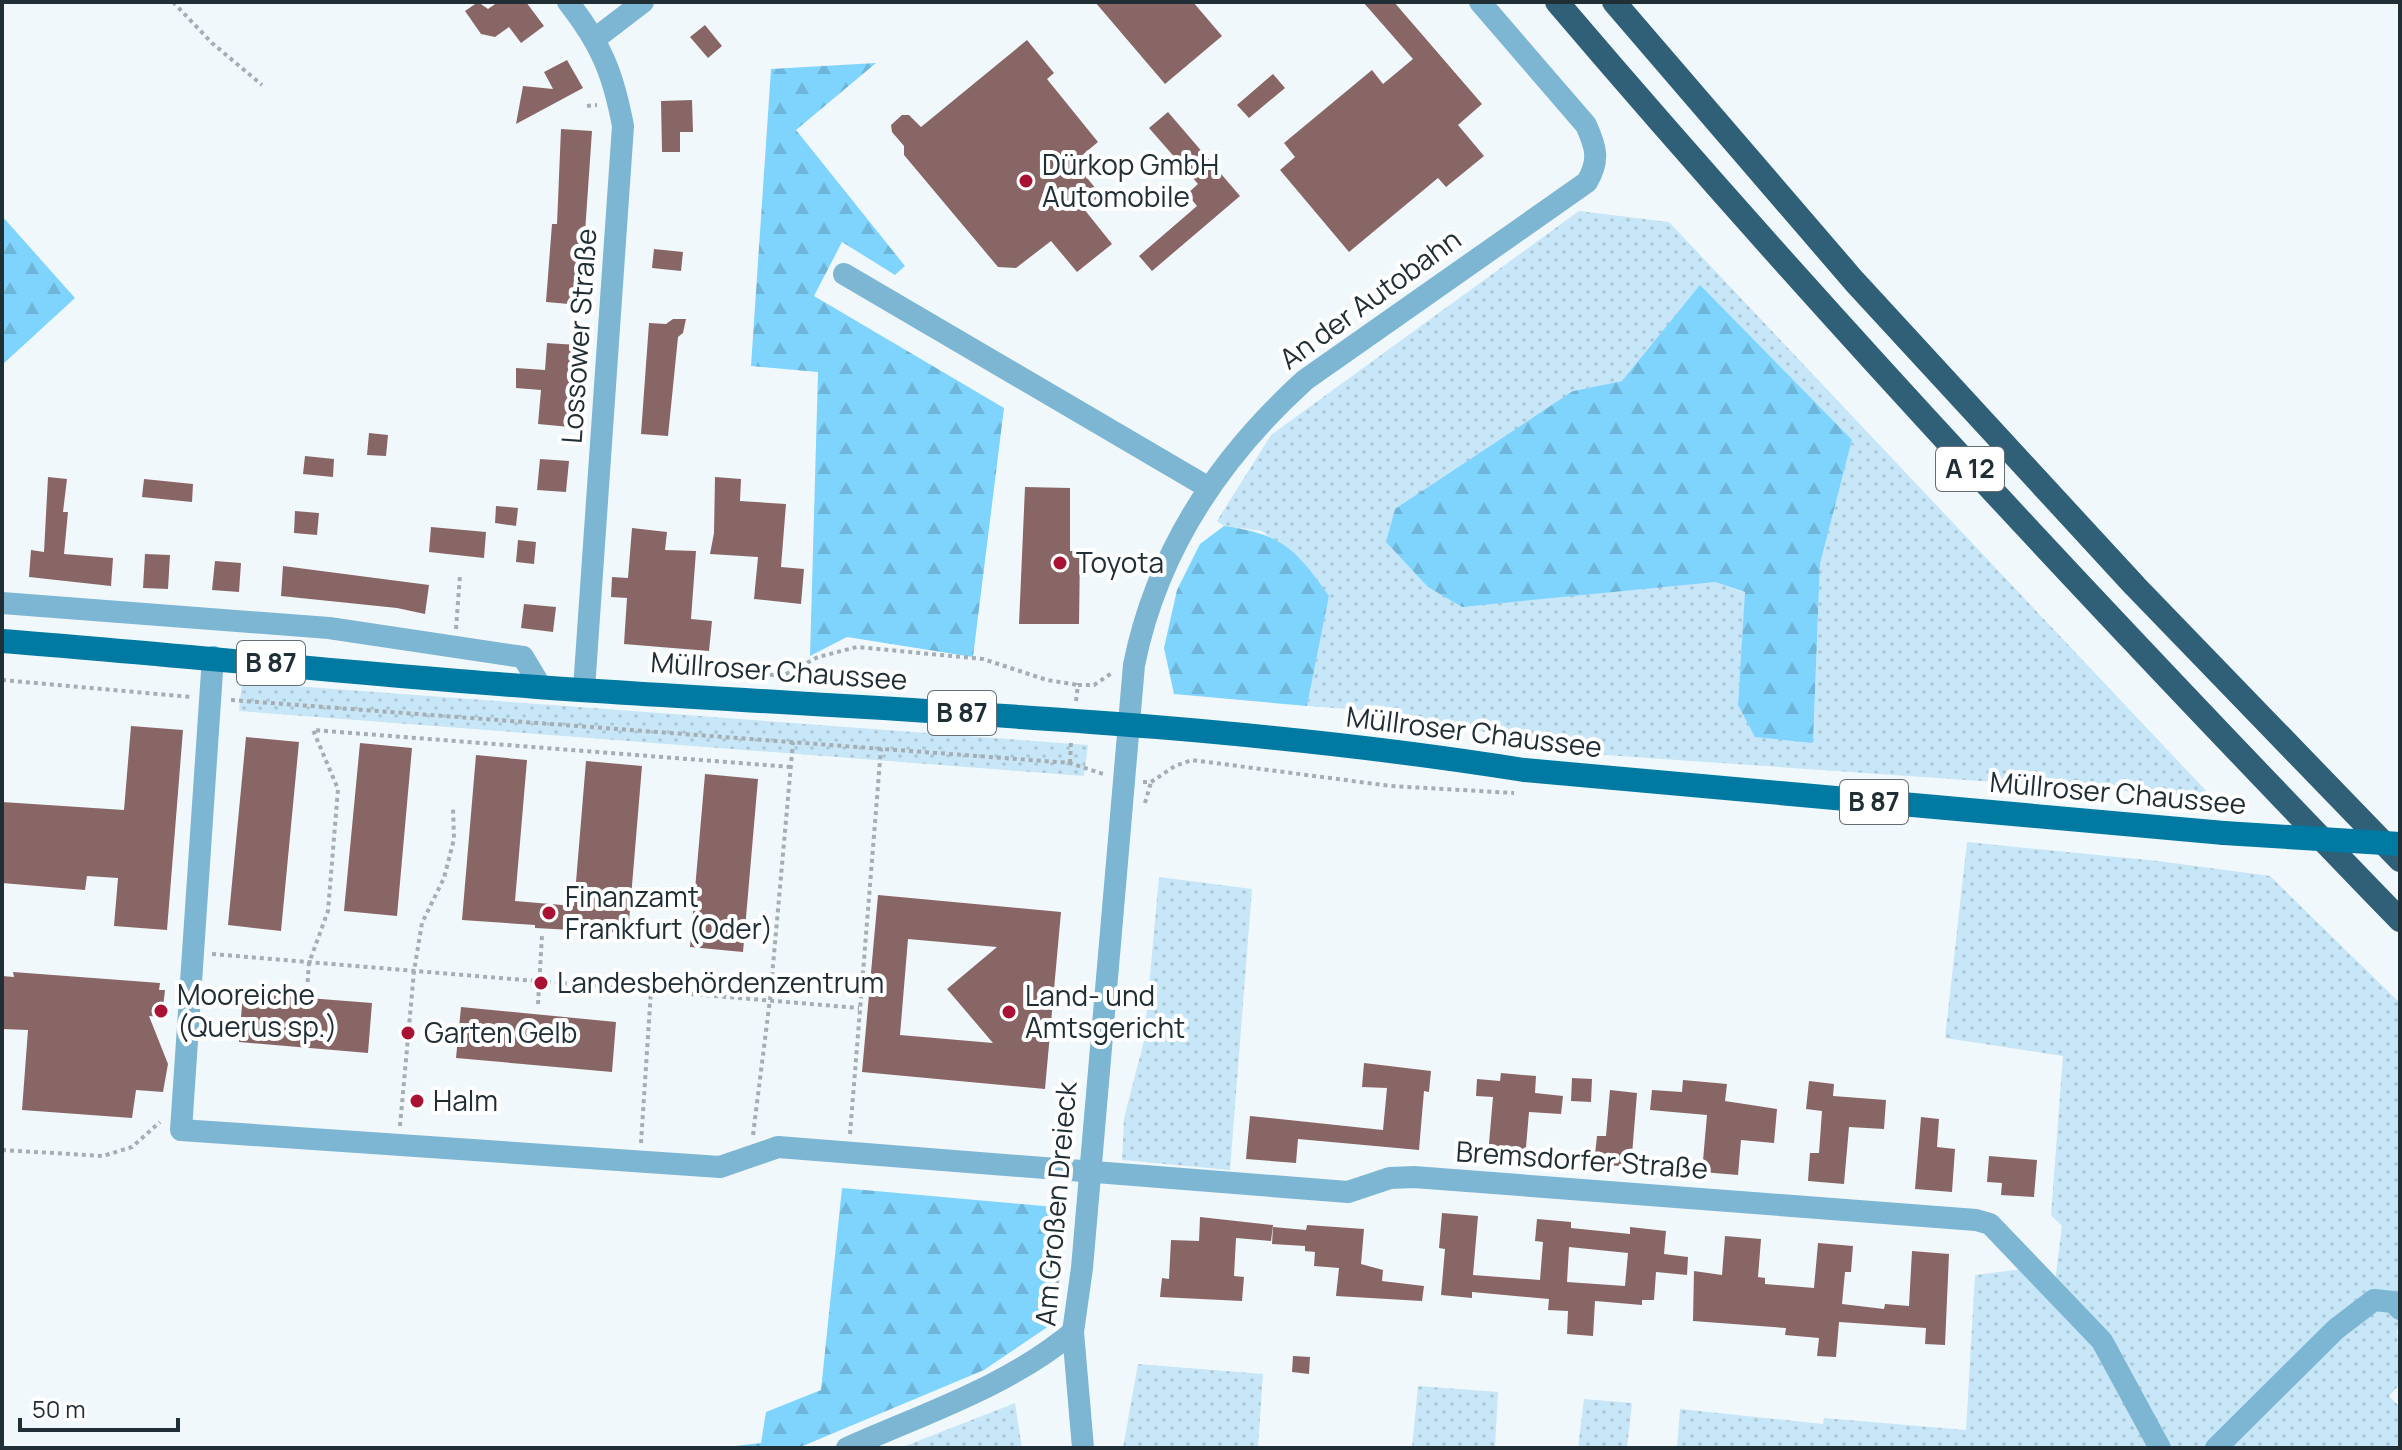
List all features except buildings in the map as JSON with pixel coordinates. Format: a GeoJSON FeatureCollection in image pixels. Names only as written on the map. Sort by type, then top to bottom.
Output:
{"type":"FeatureCollection","features":[{"type":"Feature","properties":{"kind":"highway","name":"A 12"},"geometry":{"type":"LineString","coordinates":[[1557,2],[1712,182],[2078,586],[2400,920]]}},
{"type":"Feature","properties":{"kind":"highway","name":"A 12"},"geometry":{"type":"LineString","coordinates":[[1614,2],[1865,293],[2135,586],[2400,860]]}},
{"type":"Feature","properties":{"kind":"main road","name":"Müllroser Chaussee"},"geometry":{"type":"LineString","coordinates":[[2,641],[541,687],[795,700],[1129,726],[1430,755],[1524,770],[2224,833],[2400,844]]}},
{"type":"Feature","properties":{"kind":"street","name":"Lossower Straße"},"geometry":{"type":"LineString","coordinates":[[568,2],[596,38],[619,104],[623,144],[584,689]]}},
{"type":"Feature","properties":{"kind":"street"},"geometry":{"type":"LineString","coordinates":[[596,38],[643,2]]}},
{"type":"Feature","properties":{"kind":"street","name":"An der Autobahn"},"geometry":{"type":"LineString","coordinates":[[1129,726],[1134,665],[1145,613],[1158,579],[1209,488],[1236,449],[1305,380],[1587,182],[1595,169],[1597,148],[1586,125],[1480,2]]}},
{"type":"Feature","properties":{"kind":"street"},"geometry":{"type":"LineString","coordinates":[[844,274],[1209,488]]}},
{"type":"Feature","properties":{"kind":"street"},"geometry":{"type":"LineString","coordinates":[[2,603],[329,628],[523,657],[541,687]]}},
{"type":"Feature","properties":{"kind":"street"},"geometry":{"type":"LineString","coordinates":[[183,1102],[213,657]]}},
{"type":"Feature","properties":{"kind":"street","name":"Am Großen Dreieck"},"geometry":{"type":"LineString","coordinates":[[1083,1448],[1073,1332],[1129,726]]}},
{"type":"Feature","properties":{"kind":"street","name":"Bremsdorfer Straße"},"geometry":{"type":"LineString","coordinates":[[183,1102],[181,1130],[639,1162],[720,1167],[751,1153],[778,1147],[1348,1192],[1390,1178],[1414,1177],[1961,1218],[1990,1224],[2102,1341],[2160,1448]]}},
{"type":"Feature","properties":{"kind":"street"},"geometry":{"type":"LineString","coordinates":[[2216,1448],[2349,1319],[2374,1300],[2393,1302],[2400,1309]]}},
{"type":"Feature","properties":{"kind":"street"},"geometry":{"type":"LineString","coordinates":[[847,1448],[981,1389],[1028,1363],[1073,1332]]}},
{"type":"Feature","properties":{"kind":"path"},"geometry":{"type":"LineString","coordinates":[[173,2],[212,43],[262,85]]}},
{"type":"Feature","properties":{"kind":"path"},"geometry":{"type":"LineString","coordinates":[[455,647],[460,575]]}},
{"type":"Feature","properties":{"kind":"path"},"geometry":{"type":"LineString","coordinates":[[745,677],[786,674],[818,657],[857,647],[983,659],[1047,680],[1078,685]]}},
{"type":"Feature","properties":{"kind":"path"},"geometry":{"type":"LineString","coordinates":[[2,680],[210,699],[1070,763]]}},
{"type":"Feature","properties":{"kind":"path"},"geometry":{"type":"LineString","coordinates":[[307,990],[309,963],[328,911],[338,789],[313,730],[791,767]]}},
{"type":"Feature","properties":{"kind":"path"},"geometry":{"type":"LineString","coordinates":[[751,1153],[770,999],[793,742]]}},
{"type":"Feature","properties":{"kind":"path"},"geometry":{"type":"LineString","coordinates":[[849,1153],[881,748]]}},
{"type":"Feature","properties":{"kind":"path"},"geometry":{"type":"LineString","coordinates":[[398,1145],[414,971],[422,923],[444,878],[454,839],[453,808]]}},
{"type":"Feature","properties":{"kind":"path"},"geometry":{"type":"LineString","coordinates":[[538,1004],[542,935]]}},
{"type":"Feature","properties":{"kind":"path"},"geometry":{"type":"LineString","coordinates":[[192,953],[859,1008]]}},
{"type":"Feature","properties":{"kind":"path"},"geometry":{"type":"LineString","coordinates":[[639,1162],[651,990]]}},
{"type":"Feature","properties":{"kind":"path"},"geometry":{"type":"LineString","coordinates":[[2,1150],[103,1156],[132,1147],[183,1102]]}},
{"type":"Feature","properties":{"kind":"shaded area"},"geometry":{"type":"Polygon","coordinates":[[[1579,211],[1669,222],[2212,797],[1576,753],[1401,713],[1307,706],[1329,596],[1262,531],[1224,526],[1217,521],[1271,435],[1579,211]],[[1622,381],[1572,391],[1715,582],[1746,593],[1738,705],[1813,743],[1820,564],[1852,440],[1622,381]]]}},
{"type":"Feature","properties":{"kind":"shaded area"},"geometry":{"type":"Polygon","coordinates":[[[242,682],[1088,745],[1084,776],[239,711],[242,682]]]}},
{"type":"Feature","properties":{"kind":"shaded area"},"geometry":{"type":"Polygon","coordinates":[[[1967,842],[2158,861],[2270,876],[2400,1003],[2400,1327],[2397,1330],[2400,1384],[2389,1396],[2400,1407],[2400,1448],[1677,1448],[1680,1409],[1823,1424],[1824,1418],[1966,1430],[1975,1275],[2023,1269],[2055,1282],[2062,1226],[2051,1215],[2063,1056],[1945,1038],[1967,842]]]}},
{"type":"Feature","properties":{"kind":"shaded area"},"geometry":{"type":"Polygon","coordinates":[[[1159,877],[1252,889],[1230,1170],[1122,1160],[1124,1118],[1144,1041],[1159,877]]]}},
{"type":"Feature","properties":{"kind":"shaded area"},"geometry":{"type":"Polygon","coordinates":[[[1138,1364],[1263,1374],[1258,1448],[1123,1448],[1138,1364]]]}},
{"type":"Feature","properties":{"kind":"shaded area"},"geometry":{"type":"Polygon","coordinates":[[[1418,1386],[1498,1392],[1495,1448],[1412,1448],[1418,1386]]]}},
{"type":"Feature","properties":{"kind":"shaded area"},"geometry":{"type":"Polygon","coordinates":[[[1584,1399],[1632,1403],[1627,1448],[1578,1448],[1584,1399]]]}},
{"type":"Feature","properties":{"kind":"shaded area"},"geometry":{"type":"Polygon","coordinates":[[[1015,1403],[1022,1448],[900,1448],[1015,1403]]]}},
{"type":"Feature","properties":{"kind":"green space"},"geometry":{"type":"Polygon","coordinates":[[[876,63],[796,130],[905,266],[895,275],[842,242],[814,296],[1004,408],[973,657],[847,637],[810,656],[818,372],[751,366],[771,69],[876,63]]]}},
{"type":"Feature","properties":{"kind":"green space"},"geometry":{"type":"Polygon","coordinates":[[[2,216],[75,298],[2,365],[2,216]]]}},
{"type":"Feature","properties":{"kind":"green space"},"geometry":{"type":"Polygon","coordinates":[[[1700,285],[1852,440],[1820,564],[1813,743],[1755,737],[1738,705],[1745,592],[1715,582],[1462,607],[1428,587],[1386,542],[1395,509],[1573,391],[1622,381],[1700,285]]]}},
{"type":"Feature","properties":{"kind":"green space"},"geometry":{"type":"Polygon","coordinates":[[[1224,526],[1260,534],[1286,546],[1307,566],[1329,596],[1307,706],[1174,694],[1164,648],[1177,590],[1200,544],[1224,526]]]}},
{"type":"Feature","properties":{"kind":"green space"},"geometry":{"type":"Polygon","coordinates":[[[842,1188],[1055,1207],[1049,1326],[984,1370],[798,1448],[717,1448],[761,1443],[766,1412],[821,1390],[842,1188]]]}},
{"type":"Feature","properties":{"kind":"place","name":"Dürkop GmbH Automobile"},"geometry":{"type":"Point","coordinates":[1026,181]}},
{"type":"Feature","properties":{"kind":"place","name":"Toyota"},"geometry":{"type":"Point","coordinates":[1060,563]}},
{"type":"Feature","properties":{"kind":"place","name":"Finanzamt Frankfurt (Oder)"},"geometry":{"type":"Point","coordinates":[549,913]}},
{"type":"Feature","properties":{"kind":"place","name":"Landesbehördenzentrum"},"geometry":{"type":"Point","coordinates":[541,983]}},
{"type":"Feature","properties":{"kind":"place","name":"Mooreiche (Querus sp.)"},"geometry":{"type":"Point","coordinates":[161,1011]}},
{"type":"Feature","properties":{"kind":"place","name":"Land- und Amtsgericht"},"geometry":{"type":"Point","coordinates":[1009,1012]}},
{"type":"Feature","properties":{"kind":"place","name":"Garten Gelb"},"geometry":{"type":"Point","coordinates":[408,1033]}},
{"type":"Feature","properties":{"kind":"place","name":"Halm"},"geometry":{"type":"Point","coordinates":[417,1101]}}]}
